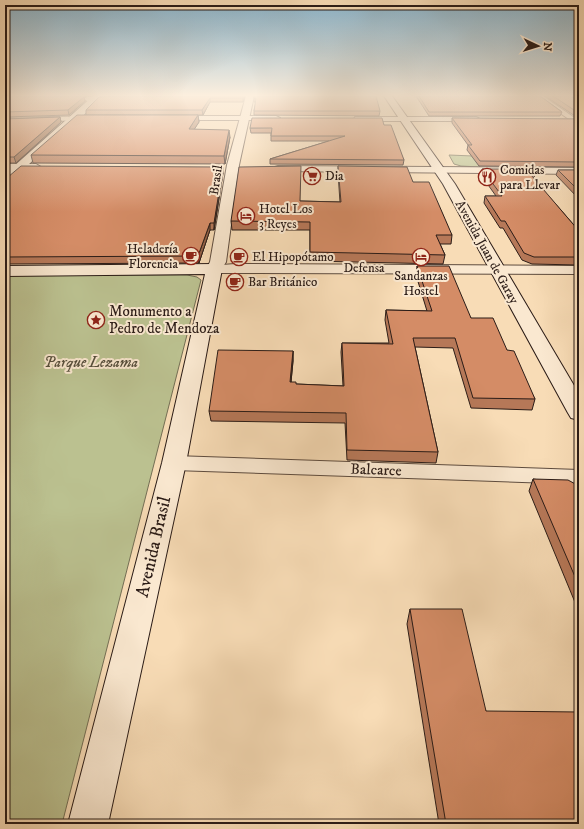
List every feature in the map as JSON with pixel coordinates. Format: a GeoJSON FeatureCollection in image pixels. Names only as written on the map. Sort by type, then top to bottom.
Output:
{"type":"FeatureCollection","features":[{"type":"Feature","properties":{"kind":"main road"},"geometry":{"type":"LineString","coordinates":[[5,180],[17,159],[45,135]]}},
{"type":"Feature","properties":{"kind":"main road"},"geometry":{"type":"LineString","coordinates":[[5,166],[52,135]]}},
{"type":"Feature","properties":{"kind":"main road","name":"Brasil"},"geometry":{"type":"LineString","coordinates":[[214,269],[218,262],[233,169],[241,135]]}},
{"type":"Feature","properties":{"kind":"main road","name":"Avenida Juan de Garay"},"geometry":{"type":"LineString","coordinates":[[416,135],[440,170],[579,413]]}},
{"type":"Feature","properties":{"kind":"main road","name":"Defensa"},"geometry":{"type":"LineString","coordinates":[[5,271],[214,269]]}},
{"type":"Feature","properties":{"kind":"main road","name":"Avenida Brasil"},"geometry":{"type":"LineString","coordinates":[[88,824],[174,463],[214,269]]}},
{"type":"Feature","properties":{"kind":"street"},"geometry":{"type":"LineString","coordinates":[[17,159],[48,167]]}},
{"type":"Feature","properties":{"kind":"street"},"geometry":{"type":"LineString","coordinates":[[265,169],[579,172]]}},
{"type":"Feature","properties":{"kind":"street","name":"Defensa"},"geometry":{"type":"LineString","coordinates":[[214,269],[579,270]]}},
{"type":"Feature","properties":{"kind":"street","name":"Balcarce"},"geometry":{"type":"LineString","coordinates":[[174,463],[579,477]]}},
{"type":"Feature","properties":{"kind":"green space"},"geometry":{"type":"Polygon","coordinates":[[[449,155],[473,156],[480,167],[454,164],[449,155]]]}},
{"type":"Feature","properties":{"kind":"green space","name":"Parque Lezama"},"geometry":{"type":"Polygon","coordinates":[[[5,275],[187,275],[197,277],[201,280],[62,824],[5,824],[5,275]]]}},
{"type":"Feature","properties":{"kind":"building"},"geometry":{"type":"Polygon","coordinates":[[[5,135],[40,135],[14,157],[5,157],[5,135]]]}},
{"type":"Feature","properties":{"kind":"building"},"geometry":{"type":"Polygon","coordinates":[[[54,135],[228,135],[224,156],[31,155],[54,135]]]}},
{"type":"Feature","properties":{"kind":"building"},"geometry":{"type":"Polygon","coordinates":[[[271,135],[395,135],[404,160],[270,159],[345,136],[271,136],[271,135]]]}},
{"type":"Feature","properties":{"kind":"building"},"geometry":{"type":"Polygon","coordinates":[[[464,135],[579,135],[579,162],[480,161],[468,145],[472,145],[464,135]]]}},
{"type":"Feature","properties":{"kind":"building"},"geometry":{"type":"Polygon","coordinates":[[[21,166],[223,167],[214,223],[210,223],[198,256],[5,257],[5,178],[21,166]]]}},
{"type":"Feature","properties":{"kind":"building"},"geometry":{"type":"Polygon","coordinates":[[[301,166],[300,201],[341,202],[338,166],[407,167],[413,182],[429,182],[452,235],[436,235],[445,255],[310,252],[310,222],[231,221],[239,167],[301,166]]]}},
{"type":"Feature","properties":{"kind":"building"},"geometry":{"type":"Polygon","coordinates":[[[482,169],[538,169],[531,175],[579,231],[579,257],[534,257],[524,253],[505,221],[501,221],[485,196],[502,196],[482,169]]]}},
{"type":"Feature","properties":{"kind":"building"},"geometry":{"type":"Polygon","coordinates":[[[558,170],[579,170],[579,191],[558,170]]]}},
{"type":"Feature","properties":{"kind":"building"},"geometry":{"type":"Polygon","coordinates":[[[417,266],[449,266],[471,318],[493,318],[507,350],[514,351],[535,399],[473,398],[455,338],[413,338],[438,452],[347,450],[346,413],[209,411],[218,350],[293,351],[290,382],[296,382],[296,384],[344,386],[342,343],[393,344],[386,310],[432,311],[417,266]]]}},
{"type":"Feature","properties":{"kind":"building"},"geometry":{"type":"Polygon","coordinates":[[[533,479],[568,480],[579,486],[579,586],[533,479]]]}},
{"type":"Feature","properties":{"kind":"building"},"geometry":{"type":"Polygon","coordinates":[[[410,609],[462,609],[486,711],[579,712],[579,824],[446,824],[410,609]]]}},
{"type":"Feature","properties":{"kind":"place","name":"Dia"},"geometry":{"type":"Point","coordinates":[312,176]}},
{"type":"Feature","properties":{"kind":"place","name":"Comidas para Llevar"},"geometry":{"type":"Point","coordinates":[487,177]}},
{"type":"Feature","properties":{"kind":"place","name":"Hotel Los 3 Reyes"},"geometry":{"type":"Point","coordinates":[246,216]}},
{"type":"Feature","properties":{"kind":"place","name":"Heladería Florencia"},"geometry":{"type":"Point","coordinates":[191,256]}},
{"type":"Feature","properties":{"kind":"place","name":"El Hipopótamo"},"geometry":{"type":"Point","coordinates":[239,257]}},
{"type":"Feature","properties":{"kind":"place","name":"Sandanzas Hostel"},"geometry":{"type":"Point","coordinates":[421,257]}},
{"type":"Feature","properties":{"kind":"place","name":"Bar Británico"},"geometry":{"type":"Point","coordinates":[235,282]}},
{"type":"Feature","properties":{"kind":"place","name":"Monumento a Pedro de Mendoza"},"geometry":{"type":"Point","coordinates":[96,320]}}]}
